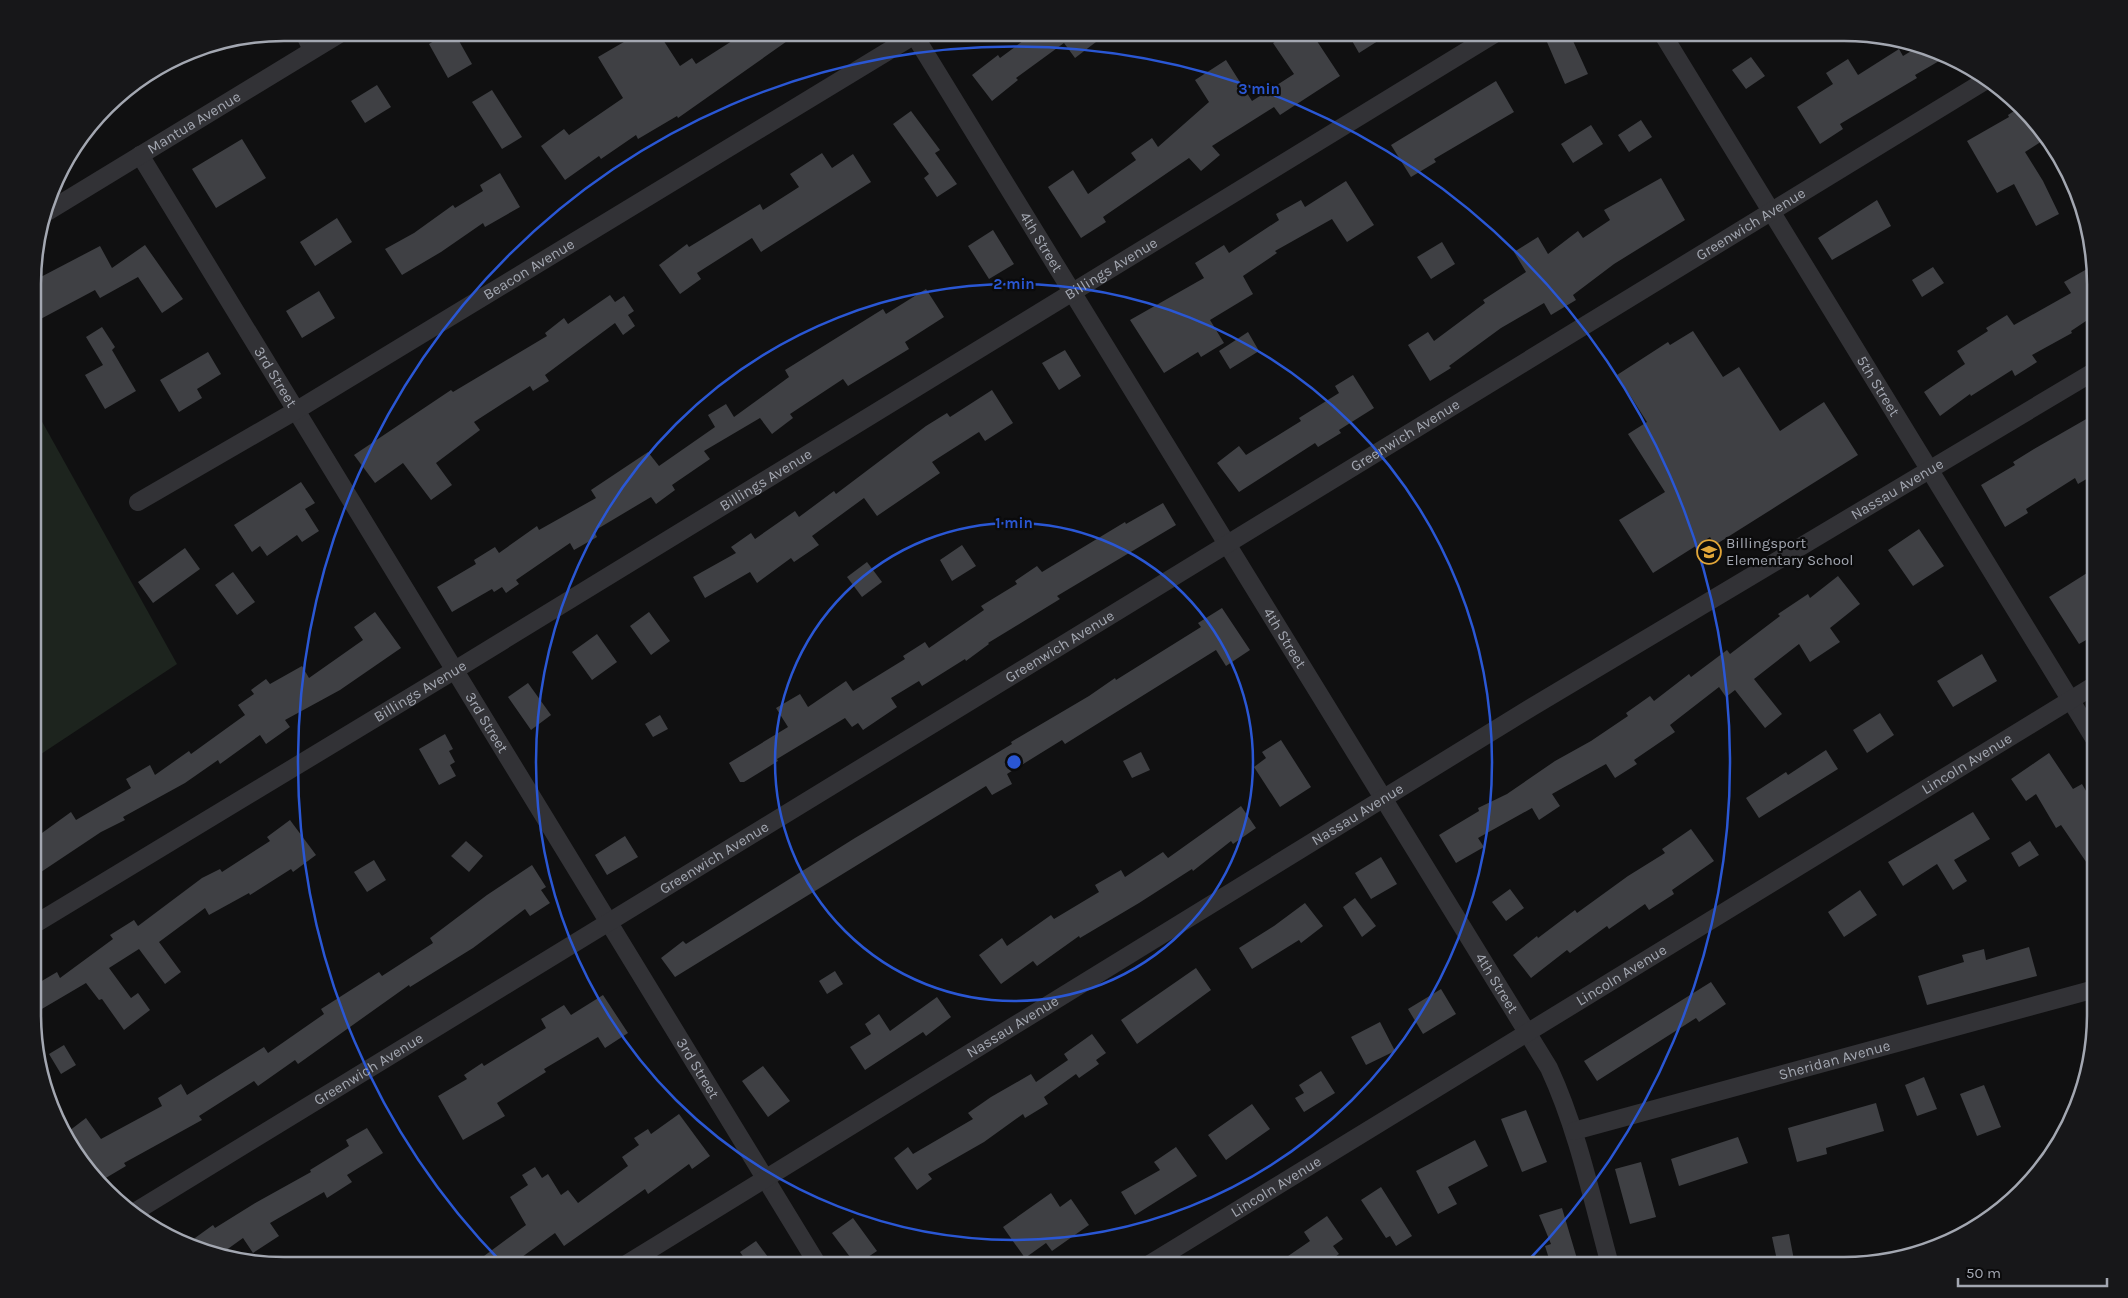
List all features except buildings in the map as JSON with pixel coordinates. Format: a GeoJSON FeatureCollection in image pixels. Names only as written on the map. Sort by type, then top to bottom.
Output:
{"type":"FeatureCollection","features":[{"type":"Feature","properties":{"kind":"street"},"geometry":{"type":"LineString","coordinates":[[308,41],[312,50]]}},
{"type":"Feature","properties":{"kind":"street","name":"Mantua Avenue"},"geometry":{"type":"LineString","coordinates":[[53,208],[326,41]]}},
{"type":"Feature","properties":{"kind":"street","name":"Beacon Avenue"},"geometry":{"type":"LineString","coordinates":[[138,502],[296,410],[902,41]]}},
{"type":"Feature","properties":{"kind":"street","name":"4th Street"},"geometry":{"type":"LineString","coordinates":[[920,41],[1528,1033],[1564,1102],[1574,1131],[1608,1257]]}},
{"type":"Feature","properties":{"kind":"street","name":"Billings Avenue"},"geometry":{"type":"LineString","coordinates":[[41,920],[455,670],[1481,41]]}},
{"type":"Feature","properties":{"kind":"street","name":"5th Street"},"geometry":{"type":"LineString","coordinates":[[1667,41],[1928,471],[2087,728]]}},
{"type":"Feature","properties":{"kind":"street","name":"Greenwich Avenue"},"geometry":{"type":"LineString","coordinates":[[139,1209],[1981,83]]}},
{"type":"Feature","properties":{"kind":"street","name":"3rd Street"},"geometry":{"type":"LineString","coordinates":[[140,155],[813,1257]]}},
{"type":"Feature","properties":{"kind":"street","name":"Nassau Avenue"},"geometry":{"type":"LineString","coordinates":[[638,1257],[1540,702],[2087,376]]}},
{"type":"Feature","properties":{"kind":"street","name":"Lincoln Avenue"},"geometry":{"type":"LineString","coordinates":[[1161,1257],[2087,689]]}},
{"type":"Feature","properties":{"kind":"street","name":"Sheridan Avenue"},"geometry":{"type":"LineString","coordinates":[[1574,1131],[2087,991]]}},
{"type":"Feature","properties":{"kind":"shaded area"},"geometry":{"type":"Polygon","coordinates":[[[41,420],[177,664],[41,754],[41,420]]]}},
{"type":"Feature","properties":{"kind":"place","name":"Billingsport Elementary School"},"geometry":{"type":"Point","coordinates":[1709,552]}}]}
